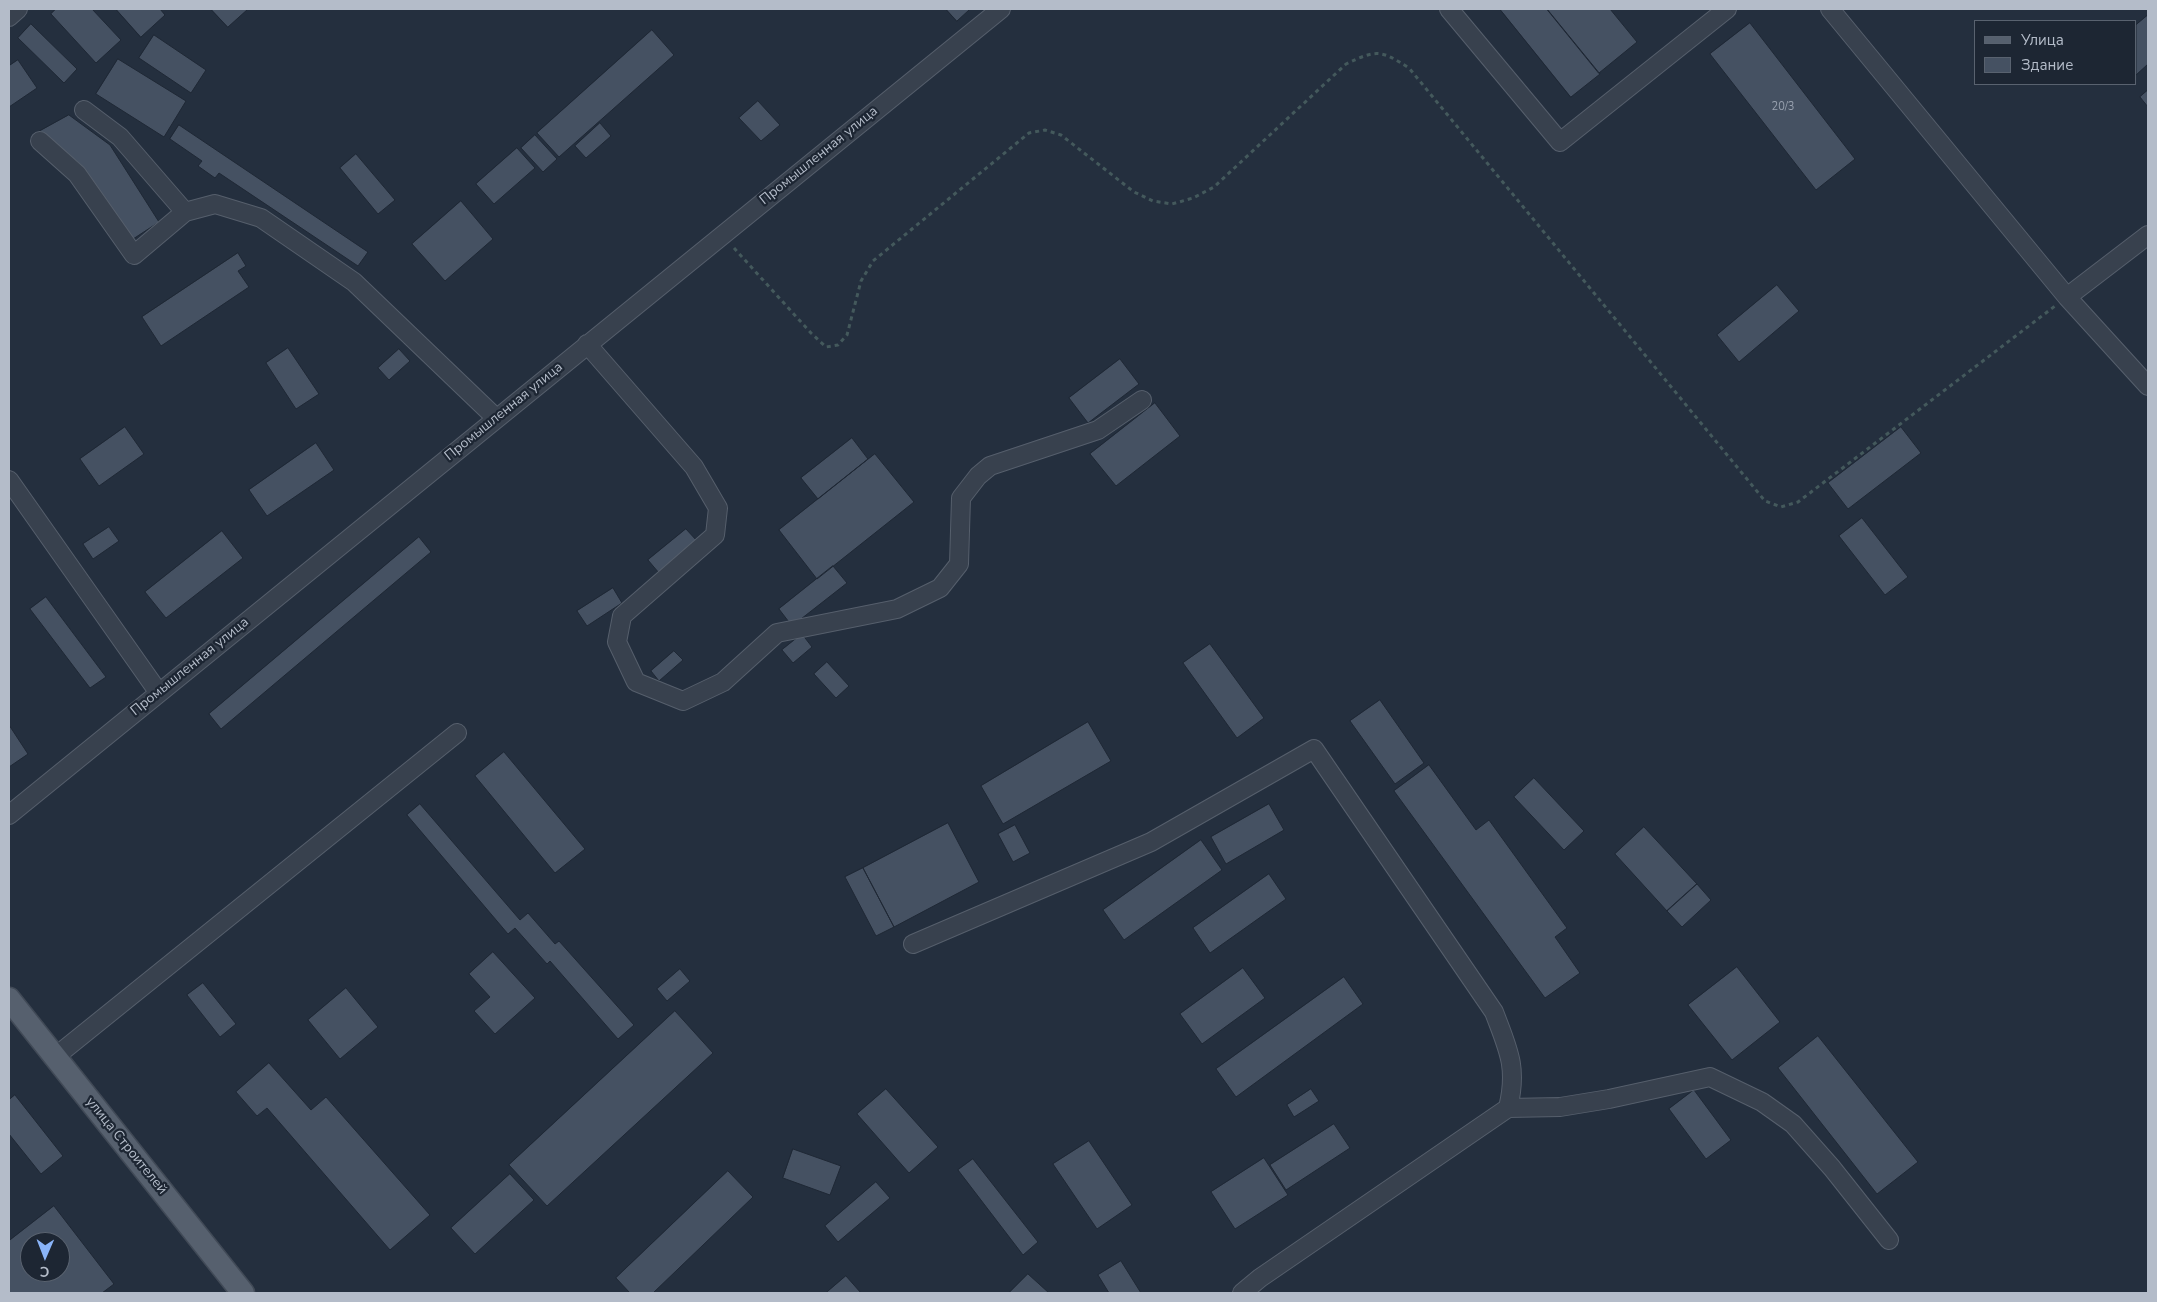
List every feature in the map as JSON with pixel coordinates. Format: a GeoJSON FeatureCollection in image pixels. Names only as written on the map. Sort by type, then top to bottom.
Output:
{"type":"FeatureCollection","features":[{"type":"Feature","properties":{"kind":"main road","name":"улица Строителей"},"geometry":{"type":"LineString","coordinates":[[9,999],[244,1293]]}},
{"type":"Feature","properties":{"kind":"street"},"geometry":{"type":"LineString","coordinates":[[9,17],[18,9]]}},
{"type":"Feature","properties":{"kind":"street","name":"Промышленная улица"},"geometry":{"type":"LineString","coordinates":[[9,815],[1001,9]]}},
{"type":"Feature","properties":{"kind":"street"},"geometry":{"type":"LineString","coordinates":[[1449,9],[1560,142],[1727,9]]}},
{"type":"Feature","properties":{"kind":"street"},"geometry":{"type":"LineString","coordinates":[[1830,9],[2067,297],[2148,386]]}},
{"type":"Feature","properties":{"kind":"street"},"geometry":{"type":"LineString","coordinates":[[84,110],[120,137],[185,212]]}},
{"type":"Feature","properties":{"kind":"street"},"geometry":{"type":"LineString","coordinates":[[40,141],[76,174],[134,255],[185,212],[215,204],[261,218],[354,282],[496,418]]}},
{"type":"Feature","properties":{"kind":"street"},"geometry":{"type":"LineString","coordinates":[[2067,297],[2148,235]]}},
{"type":"Feature","properties":{"kind":"street"},"geometry":{"type":"LineString","coordinates":[[587,344],[694,468],[718,508],[715,535],[622,616],[616,642],[636,682],[683,701],[723,682],[777,633],[897,608],[940,588],[960,564],[961,498],[978,476],[990,466],[1098,430],[1142,400]]}},
{"type":"Feature","properties":{"kind":"street"},"geometry":{"type":"LineString","coordinates":[[9,480],[159,693]]}},
{"type":"Feature","properties":{"kind":"street"},"geometry":{"type":"LineString","coordinates":[[55,1057],[457,733]]}},
{"type":"Feature","properties":{"kind":"street"},"geometry":{"type":"LineString","coordinates":[[913,944],[1151,842],[1314,749],[1494,1012],[1511,1059],[1513,1079],[1508,1108]]}},
{"type":"Feature","properties":{"kind":"street"},"geometry":{"type":"LineString","coordinates":[[1242,1293],[1268,1273],[1508,1108],[1560,1107],[1610,1099],[1710,1077],[1762,1102],[1793,1124],[1832,1168],[1889,1240]]}},
{"type":"Feature","properties":{"kind":"path"},"geometry":{"type":"LineString","coordinates":[[722,235],[811,334],[826,347],[838,345],[848,335],[861,281],[873,261],[1029,133],[1045,130],[1061,135],[1134,192],[1153,201],[1172,204],[1194,198],[1214,187],[1346,64],[1368,53],[1388,55],[1409,68],[1765,501],[1781,506],[1798,502],[2067,297]]}},
{"type":"Feature","properties":{"kind":"building"},"geometry":{"type":"Polygon","coordinates":[[[56,9],[92,9],[121,40],[96,63],[51,14],[56,9]]]}},
{"type":"Feature","properties":{"kind":"building"},"geometry":{"type":"Polygon","coordinates":[[[116,9],[160,9],[165,15],[141,37],[116,9]]]}},
{"type":"Feature","properties":{"kind":"building"},"geometry":{"type":"Polygon","coordinates":[[[211,9],[248,9],[228,27],[211,9]]]}},
{"type":"Feature","properties":{"kind":"building"},"geometry":{"type":"Polygon","coordinates":[[[946,9],[969,9],[969,10],[957,21],[946,9]]]}},
{"type":"Feature","properties":{"kind":"building"},"geometry":{"type":"Polygon","coordinates":[[[1500,9],[1547,9],[1600,74],[1571,97],[1500,9]]]}},
{"type":"Feature","properties":{"kind":"building"},"geometry":{"type":"Polygon","coordinates":[[[1547,9],[1610,9],[1637,42],[1599,73],[1547,9]]]}},
{"type":"Feature","properties":{"kind":"building"},"geometry":{"type":"Polygon","coordinates":[[[2148,15],[2148,64],[2137,74],[2137,24],[2148,15]]]}},
{"type":"Feature","properties":{"kind":"building"},"geometry":{"type":"Polygon","coordinates":[[[1750,23],[1855,159],[1816,190],[1710,54],[1750,23]]]}},
{"type":"Feature","properties":{"kind":"building"},"geometry":{"type":"Polygon","coordinates":[[[31,24],[77,69],[64,83],[18,38],[31,24]]]}},
{"type":"Feature","properties":{"kind":"building"},"geometry":{"type":"Polygon","coordinates":[[[652,30],[674,55],[559,157],[537,133],[652,30]]]}},
{"type":"Feature","properties":{"kind":"building"},"geometry":{"type":"Polygon","coordinates":[[[154,35],[206,70],[191,93],[139,58],[154,35]]]}},
{"type":"Feature","properties":{"kind":"building"},"geometry":{"type":"Polygon","coordinates":[[[118,59],[186,101],[164,137],[96,94],[118,59]]]}},
{"type":"Feature","properties":{"kind":"building"},"geometry":{"type":"Polygon","coordinates":[[[18,60],[37,88],[9,107],[9,66],[18,60]]]}},
{"type":"Feature","properties":{"kind":"building"},"geometry":{"type":"Polygon","coordinates":[[[2148,90],[2148,107],[2140,97],[2148,90]]]}},
{"type":"Feature","properties":{"kind":"building"},"geometry":{"type":"Polygon","coordinates":[[[758,101],[780,125],[761,141],[739,118],[758,101]]]}},
{"type":"Feature","properties":{"kind":"building"},"geometry":{"type":"Polygon","coordinates":[[[69,115],[110,145],[159,222],[130,241],[80,164],[40,131],[69,115]]]}},
{"type":"Feature","properties":{"kind":"building"},"geometry":{"type":"Polygon","coordinates":[[[600,123],[611,136],[586,158],[575,146],[600,123]]]}},
{"type":"Feature","properties":{"kind":"building"},"geometry":{"type":"Polygon","coordinates":[[[179,125],[368,252],[358,266],[219,173],[215,178],[198,166],[202,161],[170,139],[179,125]]]}},
{"type":"Feature","properties":{"kind":"building"},"geometry":{"type":"Polygon","coordinates":[[[535,135],[557,159],[543,172],[521,148],[535,135]]]}},
{"type":"Feature","properties":{"kind":"building"},"geometry":{"type":"Polygon","coordinates":[[[517,148],[535,168],[494,204],[476,184],[517,148]]]}},
{"type":"Feature","properties":{"kind":"building"},"geometry":{"type":"Polygon","coordinates":[[[356,154],[395,200],[378,214],[340,168],[356,154]]]}},
{"type":"Feature","properties":{"kind":"building"},"geometry":{"type":"Polygon","coordinates":[[[461,201],[493,239],[445,281],[412,244],[461,201]]]}},
{"type":"Feature","properties":{"kind":"building"},"geometry":{"type":"Polygon","coordinates":[[[238,253],[246,266],[238,271],[249,287],[161,346],[142,317],[238,253]]]}},
{"type":"Feature","properties":{"kind":"building"},"geometry":{"type":"Polygon","coordinates":[[[1777,285],[1799,311],[1739,362],[1717,335],[1777,285]]]}},
{"type":"Feature","properties":{"kind":"building"},"geometry":{"type":"Polygon","coordinates":[[[288,348],[319,394],[296,409],[266,363],[288,348]]]}},
{"type":"Feature","properties":{"kind":"building"},"geometry":{"type":"Polygon","coordinates":[[[399,349],[410,361],[389,380],[378,368],[399,349]]]}},
{"type":"Feature","properties":{"kind":"building"},"geometry":{"type":"Polygon","coordinates":[[[1120,359],[1139,384],[1088,423],[1069,398],[1120,359]]]}},
{"type":"Feature","properties":{"kind":"building"},"geometry":{"type":"Polygon","coordinates":[[[1155,403],[1180,436],[1116,486],[1090,454],[1155,403]]]}},
{"type":"Feature","properties":{"kind":"building"},"geometry":{"type":"Polygon","coordinates":[[[125,427],[144,454],[99,486],[80,459],[125,427]]]}},
{"type":"Feature","properties":{"kind":"building"},"geometry":{"type":"Polygon","coordinates":[[[1901,427],[1921,453],[1848,509],[1828,483],[1901,427]]]}},
{"type":"Feature","properties":{"kind":"building"},"geometry":{"type":"Polygon","coordinates":[[[852,438],[868,459],[818,499],[801,478],[852,438]]]}},
{"type":"Feature","properties":{"kind":"building"},"geometry":{"type":"Polygon","coordinates":[[[316,443],[334,470],[267,516],[249,490],[316,443]]]}},
{"type":"Feature","properties":{"kind":"building"},"geometry":{"type":"Polygon","coordinates":[[[875,454],[914,502],[817,579],[779,530],[875,454]]]}},
{"type":"Feature","properties":{"kind":"building"},"geometry":{"type":"Polygon","coordinates":[[[1862,518],[1908,577],[1885,595],[1839,536],[1862,518]]]}},
{"type":"Feature","properties":{"kind":"building"},"geometry":{"type":"Polygon","coordinates":[[[109,527],[119,541],[93,559],[83,544],[109,527]]]}},
{"type":"Feature","properties":{"kind":"building"},"geometry":{"type":"Polygon","coordinates":[[[686,529],[697,541],[659,573],[648,560],[686,529]]]}},
{"type":"Feature","properties":{"kind":"building"},"geometry":{"type":"Polygon","coordinates":[[[222,531],[243,558],[166,618],[145,592],[222,531]]]}},
{"type":"Feature","properties":{"kind":"building"},"geometry":{"type":"Polygon","coordinates":[[[419,537],[431,552],[221,729],[209,714],[419,537]]]}},
{"type":"Feature","properties":{"kind":"building"},"geometry":{"type":"Polygon","coordinates":[[[833,566],[847,583],[792,626],[779,609],[833,566]]]}},
{"type":"Feature","properties":{"kind":"building"},"geometry":{"type":"Polygon","coordinates":[[[613,588],[622,603],[587,626],[577,611],[613,588]]]}},
{"type":"Feature","properties":{"kind":"building"},"geometry":{"type":"Polygon","coordinates":[[[46,597],[106,677],[90,688],[30,609],[46,597]]]}},
{"type":"Feature","properties":{"kind":"building"},"geometry":{"type":"Polygon","coordinates":[[[802,634],[812,647],[793,663],[782,650],[802,634]]]}},
{"type":"Feature","properties":{"kind":"building"},"geometry":{"type":"Polygon","coordinates":[[[1210,644],[1264,718],[1237,738],[1183,663],[1210,644]]]}},
{"type":"Feature","properties":{"kind":"building"},"geometry":{"type":"Polygon","coordinates":[[[674,651],[683,660],[659,681],[651,671],[674,651]]]}},
{"type":"Feature","properties":{"kind":"building"},"geometry":{"type":"Polygon","coordinates":[[[827,662],[849,686],[836,698],[814,674],[827,662]]]}},
{"type":"Feature","properties":{"kind":"building"},"geometry":{"type":"Polygon","coordinates":[[[1380,700],[1424,763],[1395,784],[1350,721],[1380,700]]]}},
{"type":"Feature","properties":{"kind":"building"},"geometry":{"type":"Polygon","coordinates":[[[1088,722],[1111,761],[1003,824],[981,786],[1088,722]]]}},
{"type":"Feature","properties":{"kind":"building"},"geometry":{"type":"Polygon","coordinates":[[[9,725],[28,754],[9,767],[9,725]]]}},
{"type":"Feature","properties":{"kind":"building"},"geometry":{"type":"Polygon","coordinates":[[[504,752],[585,849],[555,873],[475,776],[504,752]]]}},
{"type":"Feature","properties":{"kind":"building"},"geometry":{"type":"Polygon","coordinates":[[[1429,765],[1476,830],[1489,820],[1567,928],[1555,937],[1580,973],[1545,998],[1394,791],[1429,765]]]}},
{"type":"Feature","properties":{"kind":"building"},"geometry":{"type":"Polygon","coordinates":[[[1534,778],[1584,831],[1564,850],[1514,797],[1534,778]]]}},
{"type":"Feature","properties":{"kind":"building"},"geometry":{"type":"Polygon","coordinates":[[[420,804],[520,920],[528,913],[555,944],[559,941],[634,1025],[618,1039],[550,961],[547,964],[515,928],[508,934],[407,815],[420,804]]]}},
{"type":"Feature","properties":{"kind":"building"},"geometry":{"type":"Polygon","coordinates":[[[1269,804],[1284,830],[1226,864],[1211,837],[1269,804]]]}},
{"type":"Feature","properties":{"kind":"building"},"geometry":{"type":"Polygon","coordinates":[[[948,823],[979,882],[894,927],[863,868],[948,823]]]}},
{"type":"Feature","properties":{"kind":"building"},"geometry":{"type":"Polygon","coordinates":[[[1015,825],[1030,853],[1013,862],[998,834],[1015,825]]]}},
{"type":"Feature","properties":{"kind":"building"},"geometry":{"type":"Polygon","coordinates":[[[1644,827],[1697,884],[1667,911],[1615,854],[1644,827]]]}},
{"type":"Feature","properties":{"kind":"building"},"geometry":{"type":"Polygon","coordinates":[[[1201,840],[1222,870],[1124,940],[1103,910],[1201,840]]]}},
{"type":"Feature","properties":{"kind":"building"},"geometry":{"type":"Polygon","coordinates":[[[863,868],[894,927],[876,936],[845,877],[863,868]]]}},
{"type":"Feature","properties":{"kind":"building"},"geometry":{"type":"Polygon","coordinates":[[[1269,874],[1286,899],[1210,953],[1193,928],[1269,874]]]}},
{"type":"Feature","properties":{"kind":"building"},"geometry":{"type":"Polygon","coordinates":[[[1697,884],[1711,900],[1682,927],[1667,911],[1697,884]]]}},
{"type":"Feature","properties":{"kind":"building"},"geometry":{"type":"Polygon","coordinates":[[[493,952],[535,998],[495,1034],[474,1011],[490,997],[469,974],[493,952]]]}},
{"type":"Feature","properties":{"kind":"building"},"geometry":{"type":"Polygon","coordinates":[[[1737,967],[1780,1022],[1732,1060],[1688,1005],[1737,967]]]}},
{"type":"Feature","properties":{"kind":"building"},"geometry":{"type":"Polygon","coordinates":[[[1243,968],[1265,998],[1202,1044],[1180,1014],[1243,968]]]}},
{"type":"Feature","properties":{"kind":"building"},"geometry":{"type":"Polygon","coordinates":[[[680,969],[690,981],[667,1001],[657,989],[680,969]]]}},
{"type":"Feature","properties":{"kind":"building"},"geometry":{"type":"Polygon","coordinates":[[[1344,977],[1363,1004],[1236,1097],[1216,1069],[1344,977]]]}},
{"type":"Feature","properties":{"kind":"building"},"geometry":{"type":"Polygon","coordinates":[[[203,983],[236,1024],[220,1037],[187,995],[203,983]]]}},
{"type":"Feature","properties":{"kind":"building"},"geometry":{"type":"Polygon","coordinates":[[[346,988],[378,1027],[340,1059],[308,1020],[346,988]]]}},
{"type":"Feature","properties":{"kind":"building"},"geometry":{"type":"Polygon","coordinates":[[[675,1011],[713,1053],[547,1206],[509,1165],[675,1011]]]}},
{"type":"Feature","properties":{"kind":"building"},"geometry":{"type":"Polygon","coordinates":[[[1818,1036],[1918,1162],[1877,1194],[1778,1068],[1818,1036]]]}},
{"type":"Feature","properties":{"kind":"building"},"geometry":{"type":"Polygon","coordinates":[[[269,1063],[311,1110],[326,1097],[430,1215],[390,1250],[267,1108],[257,1116],[236,1092],[269,1063]]]}},
{"type":"Feature","properties":{"kind":"building"},"geometry":{"type":"Polygon","coordinates":[[[886,1089],[938,1147],[909,1173],[857,1114],[886,1089]]]}},
{"type":"Feature","properties":{"kind":"building"},"geometry":{"type":"Polygon","coordinates":[[[1311,1089],[1319,1101],[1294,1117],[1287,1105],[1311,1089]]]}},
{"type":"Feature","properties":{"kind":"building"},"geometry":{"type":"Polygon","coordinates":[[[1694,1090],[1731,1140],[1706,1159],[1669,1109],[1694,1090]]]}},
{"type":"Feature","properties":{"kind":"building"},"geometry":{"type":"Polygon","coordinates":[[[15,1095],[63,1156],[41,1174],[9,1134],[9,1100],[15,1095]]]}},
{"type":"Feature","properties":{"kind":"building"},"geometry":{"type":"Polygon","coordinates":[[[1334,1124],[1350,1148],[1286,1190],[1270,1165],[1334,1124]]]}},
{"type":"Feature","properties":{"kind":"building"},"geometry":{"type":"Polygon","coordinates":[[[1089,1141],[1132,1205],[1097,1229],[1053,1164],[1089,1141]]]}},
{"type":"Feature","properties":{"kind":"building"},"geometry":{"type":"Polygon","coordinates":[[[793,1149],[841,1166],[830,1195],[783,1178],[793,1149]]]}},
{"type":"Feature","properties":{"kind":"building"},"geometry":{"type":"Polygon","coordinates":[[[1264,1158],[1288,1195],[1235,1229],[1211,1192],[1264,1158]]]}},
{"type":"Feature","properties":{"kind":"building"},"geometry":{"type":"Polygon","coordinates":[[[973,1159],[1038,1242],[1023,1255],[958,1170],[973,1159]]]}},
{"type":"Feature","properties":{"kind":"building"},"geometry":{"type":"Polygon","coordinates":[[[728,1171],[753,1197],[653,1293],[630,1293],[616,1278],[728,1171]]]}},
{"type":"Feature","properties":{"kind":"building"},"geometry":{"type":"Polygon","coordinates":[[[510,1174],[534,1200],[475,1254],[451,1228],[510,1174]]]}},
{"type":"Feature","properties":{"kind":"building"},"geometry":{"type":"Polygon","coordinates":[[[876,1182],[890,1198],[838,1242],[825,1226],[876,1182]]]}},
{"type":"Feature","properties":{"kind":"building"},"geometry":{"type":"Polygon","coordinates":[[[54,1206],[114,1284],[102,1293],[9,1293],[9,1241],[20,1232],[20,1282],[70,1282],[70,1232],[21,1232],[54,1206]]]}},
{"type":"Feature","properties":{"kind":"building"},"geometry":{"type":"Polygon","coordinates":[[[1121,1261],[1141,1293],[1109,1293],[1098,1275],[1121,1261]]]}},
{"type":"Feature","properties":{"kind":"building"},"geometry":{"type":"Polygon","coordinates":[[[1028,1274],[1049,1293],[1009,1293],[1028,1274]]]}},
{"type":"Feature","properties":{"kind":"building"},"geometry":{"type":"Polygon","coordinates":[[[846,1276],[861,1293],[826,1293],[846,1276]]]}}]}
